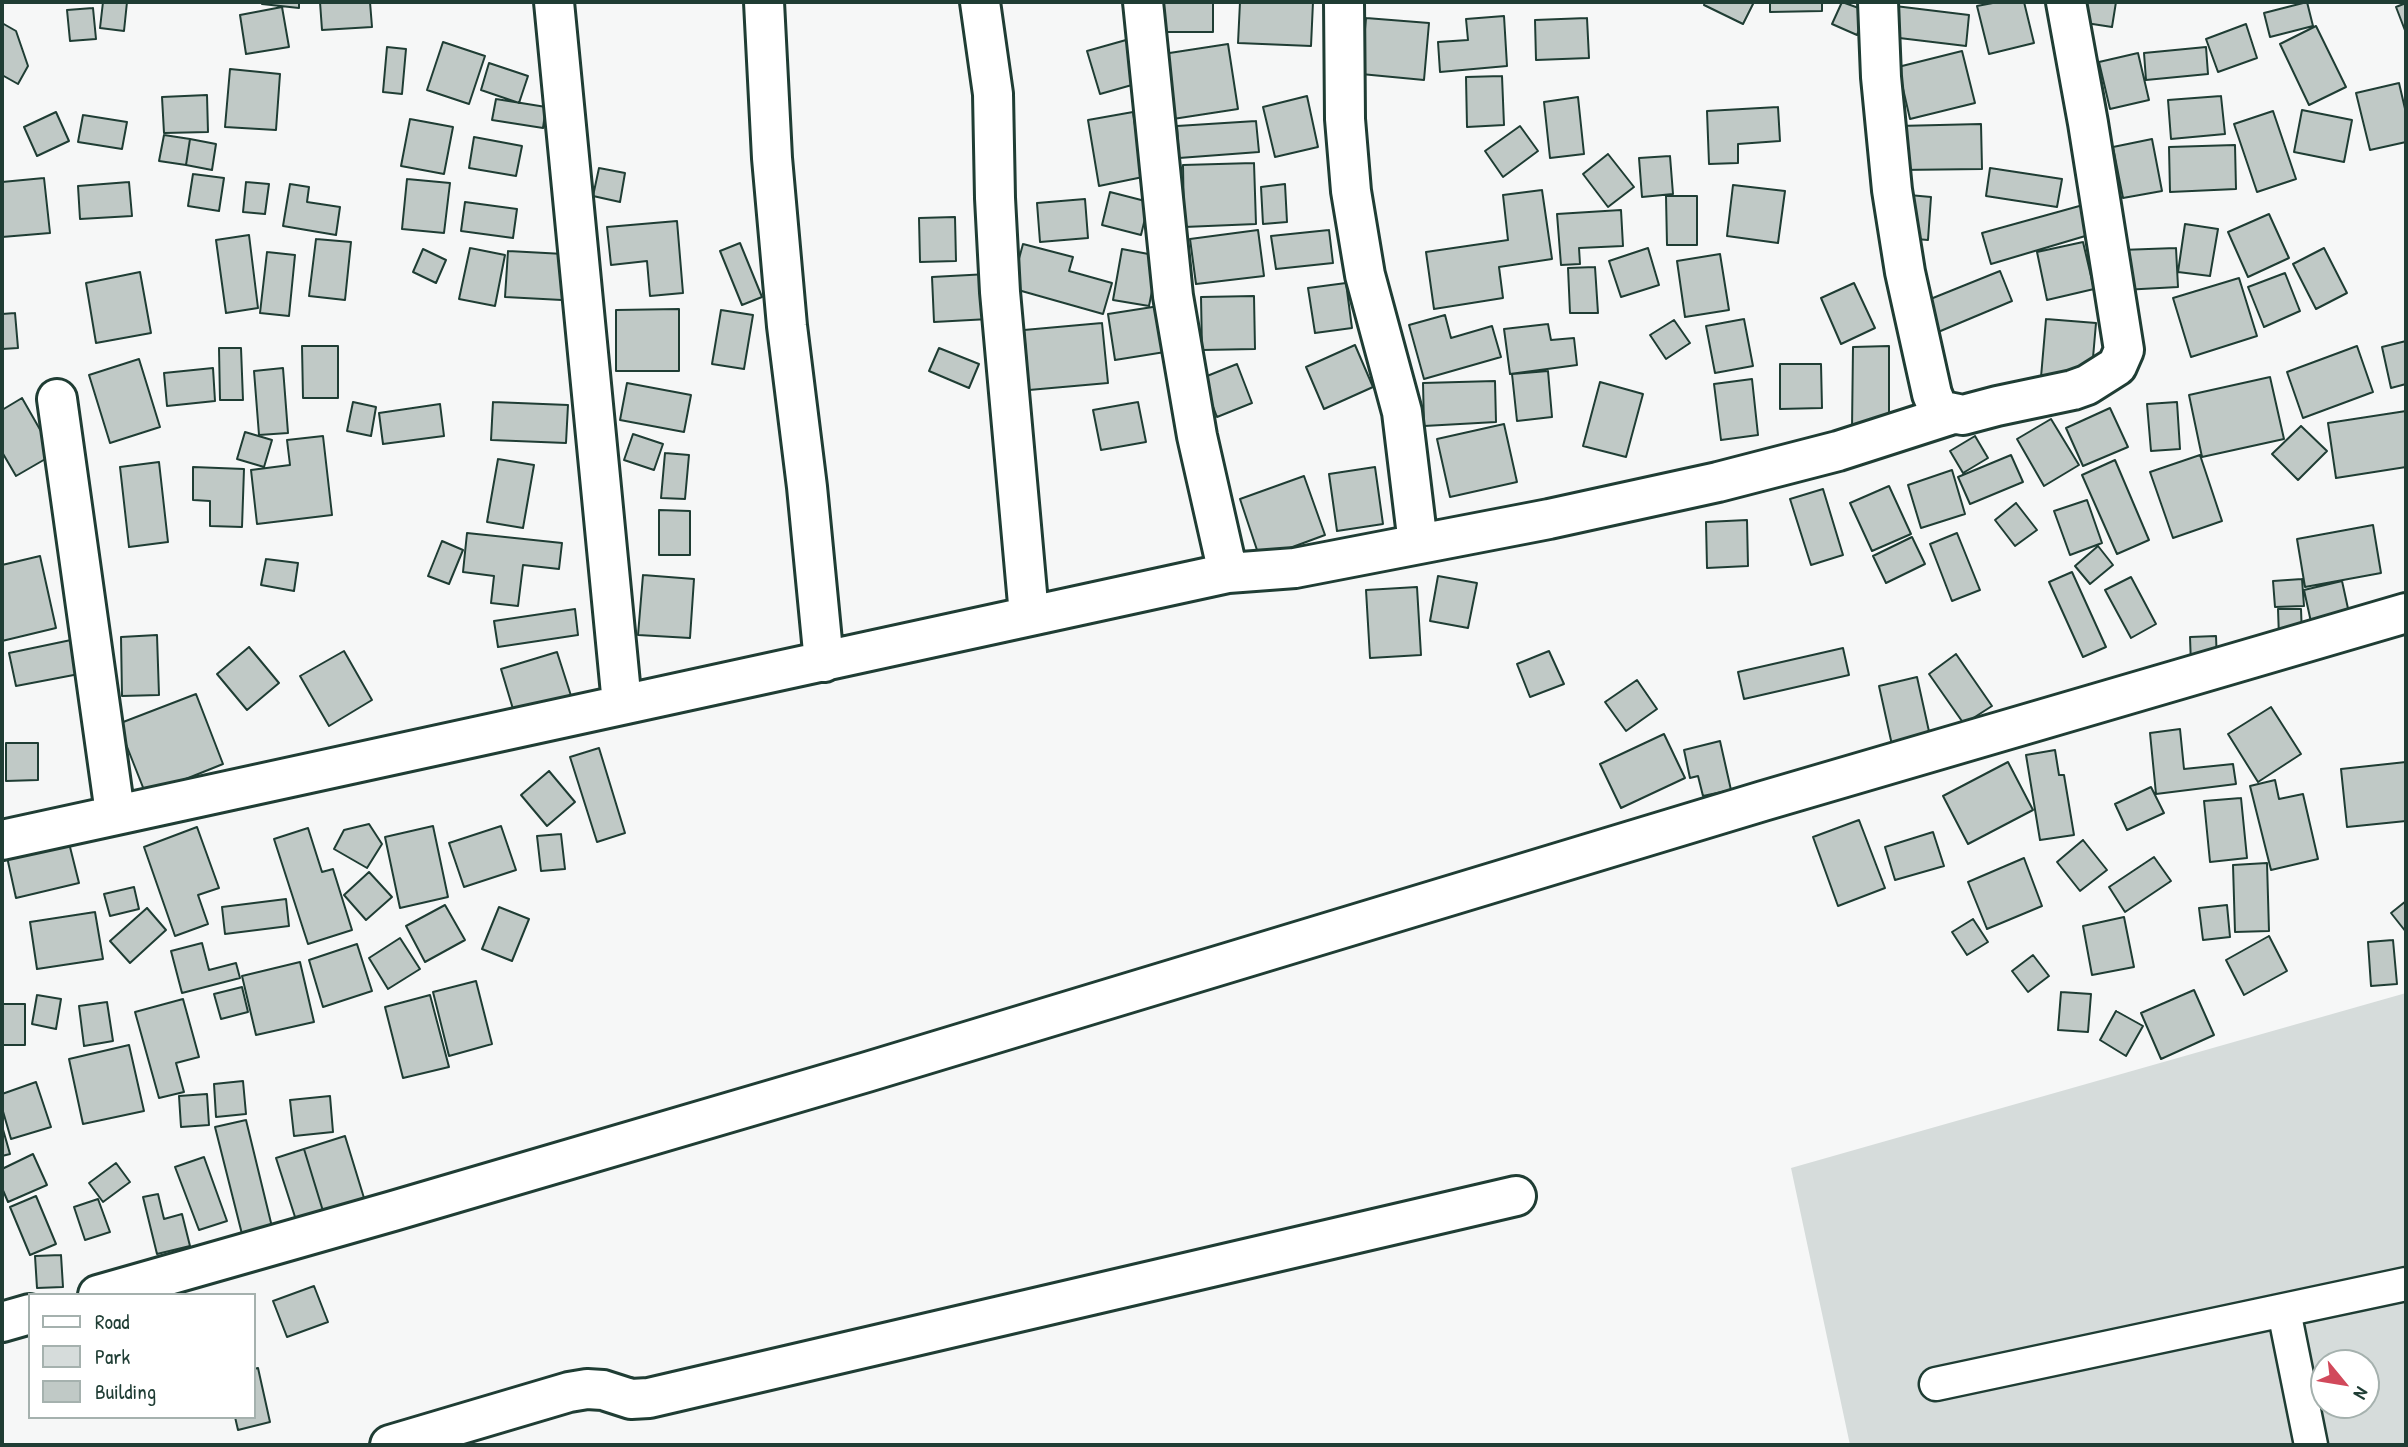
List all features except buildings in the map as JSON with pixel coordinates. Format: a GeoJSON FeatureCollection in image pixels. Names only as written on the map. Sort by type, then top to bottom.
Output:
{"type":"FeatureCollection","features":[{"type":"Feature","properties":{"kind":"street"},"geometry":{"type":"LineString","coordinates":[[554,2],[622,704]]}},
{"type":"Feature","properties":{"kind":"street"},"geometry":{"type":"LineString","coordinates":[[764,2],[772,158],[787,326],[807,486],[824,662]]}},
{"type":"Feature","properties":{"kind":"street"},"geometry":{"type":"LineString","coordinates":[[981,2],[993,94],[1000,292],[1029,615]]}},
{"type":"Feature","properties":{"kind":"street"},"geometry":{"type":"LineString","coordinates":[[1143,2],[1173,296],[1197,436],[1228,573]]}},
{"type":"Feature","properties":{"kind":"street"},"geometry":{"type":"LineString","coordinates":[[1344,2],[1345,119],[1350,191],[1365,275],[1402,412],[1418,544]]}},
{"type":"Feature","properties":{"kind":"street"},"geometry":{"type":"LineString","coordinates":[[1878,2],[1881,77],[1892,190],[1905,272],[1932,394],[1937,406],[1943,411],[1963,415],[2073,390],[2103,377],[2117,366],[2124,350],[2066,2]]}},
{"type":"Feature","properties":{"kind":"street"},"geometry":{"type":"LineString","coordinates":[[57,399],[115,813]]}},
{"type":"Feature","properties":{"kind":"street"},"geometry":{"type":"LineString","coordinates":[[2,840],[115,813],[1228,573],[1295,568],[1549,519],[1718,482],[1838,451],[1953,414]]}},
{"type":"Feature","properties":{"kind":"street"},"geometry":{"type":"LineString","coordinates":[[105,1293],[393,1212],[1763,801],[2406,613]]}},
{"type":"Feature","properties":{"kind":"street"},"geometry":{"type":"LineString","coordinates":[[390,1445],[569,1392],[603,1390],[631,1399],[649,1398],[1516,1196]]}},
{"type":"Feature","properties":{"kind":"street"},"geometry":{"type":"LineString","coordinates":[[2,1322],[28,1315]]}},
{"type":"Feature","properties":{"kind":"lane"},"geometry":{"type":"LineString","coordinates":[[1936,1384],[2406,1284]]}},
{"type":"Feature","properties":{"kind":"lane"},"geometry":{"type":"LineString","coordinates":[[2284,1311],[2311,1445]]}},
{"type":"Feature","properties":{"kind":"green space"},"geometry":{"type":"Polygon","coordinates":[[[2406,993],[2406,1445],[1850,1445],[1791,1168],[2406,993]]]}}]}
